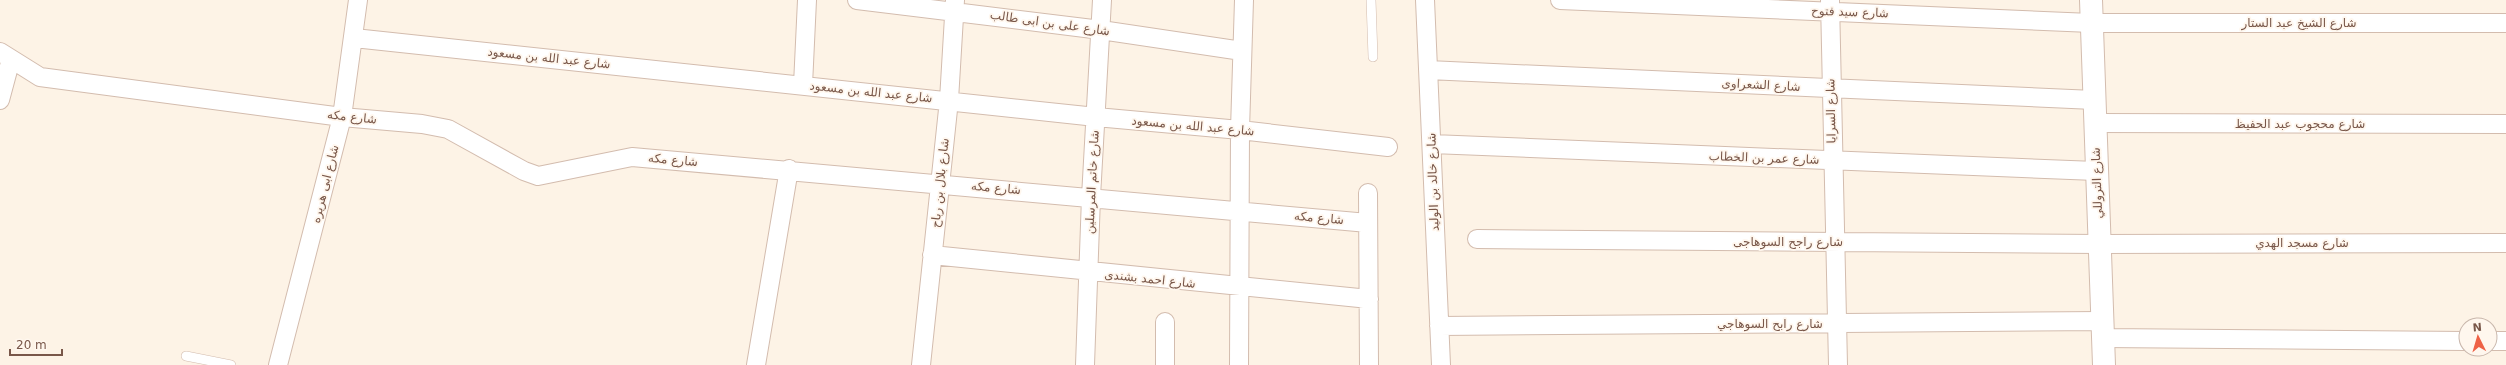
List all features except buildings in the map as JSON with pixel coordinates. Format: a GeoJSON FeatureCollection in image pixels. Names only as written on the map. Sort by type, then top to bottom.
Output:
{"type":"FeatureCollection","features":[{"type":"Feature","properties":{"kind":"street","name":"شارع ابى هريره"},"geometry":{"type":"LineString","coordinates":[[278,365],[342,117],[358,0]]}},
{"type":"Feature","properties":{"kind":"street"},"geometry":{"type":"LineString","coordinates":[[803,85],[807,0]]}},
{"type":"Feature","properties":{"kind":"street","name":"شارع على بن ابى طالب"},"geometry":{"type":"LineString","coordinates":[[857,0],[955,5],[1101,30],[1242,51]]}},
{"type":"Feature","properties":{"kind":"street","name":"شارع خاتم المرسلين"},"geometry":{"type":"LineString","coordinates":[[1085,365],[1091,197],[1102,0]]}},
{"type":"Feature","properties":{"kind":"street"},"geometry":{"type":"LineString","coordinates":[[1239,365],[1238,287],[1240,130],[1244,0]]}},
{"type":"Feature","properties":{"kind":"street","name":"شارع خالد بن الوليد"},"geometry":{"type":"LineString","coordinates":[[1425,0],[1441,365]]}},
{"type":"Feature","properties":{"kind":"street","name":"شارع سيد فتوح"},"geometry":{"type":"LineString","coordinates":[[1560,0],[1830,6],[2091,23]]}},
{"type":"Feature","properties":{"kind":"street","name":"شارع التروللي"},"geometry":{"type":"LineString","coordinates":[[2091,0],[2098,244],[2104,365]]}},
{"type":"Feature","properties":{"kind":"street","name":"شارع بلال بن رباح"},"geometry":{"type":"LineString","coordinates":[[924,365],[932,256],[949,100],[955,5]]}},
{"type":"Feature","properties":{"kind":"street","name":"شارع السرايا"},"geometry":{"type":"LineString","coordinates":[[1830,6],[1832,161],[1838,365]]}},
{"type":"Feature","properties":{"kind":"street","name":"شارع الشيخ عبد الستار"},"geometry":{"type":"LineString","coordinates":[[2091,23],[2506,23]]}},
{"type":"Feature","properties":{"kind":"street","name":"شارع عبد الله بن مسعود"},"geometry":{"type":"LineString","coordinates":[[354,38],[949,100],[1096,117],[1240,130],[1388,147]]}},
{"type":"Feature","properties":{"kind":"street"},"geometry":{"type":"LineString","coordinates":[[0,100],[6,55]]}},
{"type":"Feature","properties":{"kind":"street","name":"شارع مكه"},"geometry":{"type":"LineString","coordinates":[[6,55],[40,77],[342,117],[422,124],[448,129],[524,171],[538,176],[632,157],[789,169],[1368,223]]}},
{"type":"Feature","properties":{"kind":"street","name":"شارع الشعراوى"},"geometry":{"type":"LineString","coordinates":[[1428,70],[2094,100]]}},
{"type":"Feature","properties":{"kind":"street","name":"شارع محجوب عبد الحفيظ"},"geometry":{"type":"LineString","coordinates":[[2095,123],[2506,124]]}},
{"type":"Feature","properties":{"kind":"street","name":"شارع عمر بن الخطاب"},"geometry":{"type":"LineString","coordinates":[[1432,144],[2096,171]]}},
{"type":"Feature","properties":{"kind":"street"},"geometry":{"type":"LineString","coordinates":[[756,365],[789,169]]}},
{"type":"Feature","properties":{"kind":"street"},"geometry":{"type":"LineString","coordinates":[[1368,193],[1370,365]]}},
{"type":"Feature","properties":{"kind":"street","name":"شارع راجح السوهاجى"},"geometry":{"type":"LineString","coordinates":[[1477,239],[2098,244]]}},
{"type":"Feature","properties":{"kind":"street","name":"شارع مسجد الهدي"},"geometry":{"type":"LineString","coordinates":[[2098,244],[2506,243]]}},
{"type":"Feature","properties":{"kind":"street","name":"شارع احمد بشندى"},"geometry":{"type":"LineString","coordinates":[[932,256],[1088,273],[1369,300]]}},
{"type":"Feature","properties":{"kind":"street"},"geometry":{"type":"LineString","coordinates":[[1165,365],[1166,322]]}},
{"type":"Feature","properties":{"kind":"street","name":"شارع رابح السوهاجي"},"geometry":{"type":"LineString","coordinates":[[1439,326],[1837,323],[2458,341]]}},
{"type":"Feature","properties":{"kind":"lane"},"geometry":{"type":"LineString","coordinates":[[1371,0],[1373,57]]}},
{"type":"Feature","properties":{"kind":"lane"},"geometry":{"type":"LineString","coordinates":[[186,356],[231,365]]}}]}
